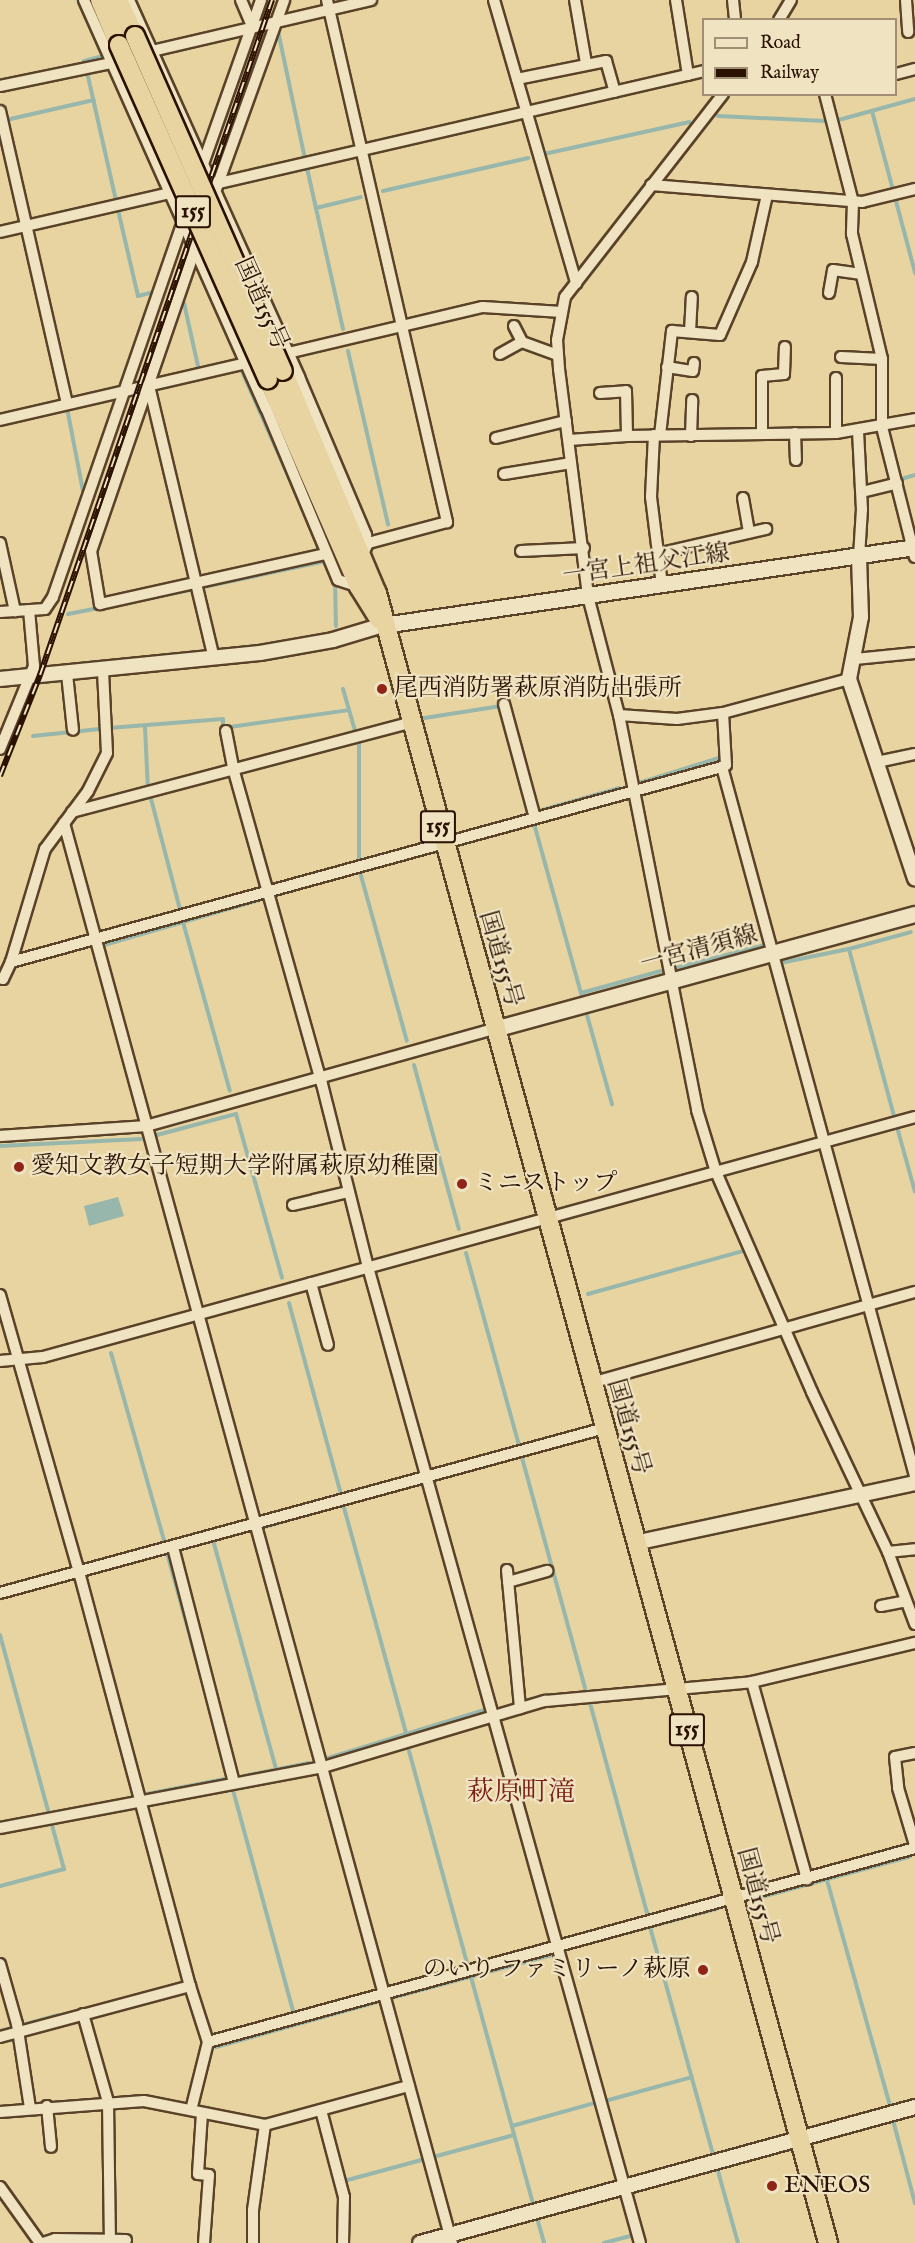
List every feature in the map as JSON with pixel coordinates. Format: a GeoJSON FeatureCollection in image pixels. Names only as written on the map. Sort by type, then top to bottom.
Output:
{"type":"FeatureCollection","features":[{"type":"Feature","properties":{"kind":"highway","name":"国道155号"},"geometry":{"type":"LineString","coordinates":[[100,0],[127,41],[275,375],[363,554],[828,2243]]}},
{"type":"Feature","properties":{"kind":"highway","name":"国道155号"},"geometry":{"type":"LineString","coordinates":[[118,0],[127,41]]}},
{"type":"Feature","properties":{"kind":"highway","name":"国道155号"},"geometry":{"type":"LineString","coordinates":[[275,375],[359,587],[384,625]]}},
{"type":"Feature","properties":{"kind":"main road","name":"一宮上祖父江線"},"geometry":{"type":"LineString","coordinates":[[384,625],[914,551]]}},
{"type":"Feature","properties":{"kind":"main road","name":"一宮清須線"},"geometry":{"type":"LineString","coordinates":[[494,1029],[915,914]]}},
{"type":"Feature","properties":{"kind":"street"},"geometry":{"type":"LineString","coordinates":[[84,0],[246,363],[338,580],[359,587]]}},
{"type":"Feature","properties":{"kind":"street"},"geometry":{"type":"LineString","coordinates":[[129,0],[202,164],[217,187],[366,535],[363,554]]}},
{"type":"Feature","properties":{"kind":"street"},"geometry":{"type":"LineString","coordinates":[[241,0],[251,26]]}},
{"type":"Feature","properties":{"kind":"street"},"geometry":{"type":"LineString","coordinates":[[0,612],[45,609],[53,597],[261,0]]}},
{"type":"Feature","properties":{"kind":"street"},"geometry":{"type":"LineString","coordinates":[[284,0],[91,551],[100,604],[326,554]]}},
{"type":"Feature","properties":{"kind":"street"},"geometry":{"type":"LineString","coordinates":[[152,51],[275,22],[328,5],[371,0]]}},
{"type":"Feature","properties":{"kind":"street"},"geometry":{"type":"LineString","coordinates":[[494,0],[576,283]]}},
{"type":"Feature","properties":{"kind":"street"},"geometry":{"type":"LineString","coordinates":[[575,0],[586,63]]}},
{"type":"Feature","properties":{"kind":"street"},"geometry":{"type":"LineString","coordinates":[[676,0],[688,75]]}},
{"type":"Feature","properties":{"kind":"street"},"geometry":{"type":"LineString","coordinates":[[734,0],[735,18]]}},
{"type":"Feature","properties":{"kind":"street"},"geometry":{"type":"LineString","coordinates":[[780,18],[791,0]]}},
{"type":"Feature","properties":{"kind":"street"},"geometry":{"type":"LineString","coordinates":[[906,0],[908,32]]}},
{"type":"Feature","properties":{"kind":"street"},"geometry":{"type":"LineString","coordinates":[[328,5],[447,522],[368,543],[363,554]]}},
{"type":"Feature","properties":{"kind":"street"},"geometry":{"type":"LineString","coordinates":[[517,79],[586,63],[606,61],[615,92]]}},
{"type":"Feature","properties":{"kind":"street"},"geometry":{"type":"LineString","coordinates":[[0,86],[111,63]]}},
{"type":"Feature","properties":{"kind":"street"},"geometry":{"type":"LineString","coordinates":[[897,74],[915,69]]}},
{"type":"Feature","properties":{"kind":"street"},"geometry":{"type":"LineString","coordinates":[[217,187],[362,150],[702,72]]}},
{"type":"Feature","properties":{"kind":"street"},"geometry":{"type":"LineString","coordinates":[[721,96],[565,297],[558,355],[571,462],[584,548],[588,596],[619,715],[632,791],[697,1110],[716,1172],[785,1330],[888,1552],[915,1624]]}},
{"type":"Feature","properties":{"kind":"street"},"geometry":{"type":"LineString","coordinates":[[826,96],[853,202],[852,234],[882,359],[882,427],[914,551]]}},
{"type":"Feature","properties":{"kind":"street"},"geometry":{"type":"LineString","coordinates":[[0,111],[67,403]]}},
{"type":"Feature","properties":{"kind":"street"},"geometry":{"type":"LineString","coordinates":[[651,185],[853,202],[915,189]]}},
{"type":"Feature","properties":{"kind":"street"},"geometry":{"type":"LineString","coordinates":[[0,232],[194,187]]}},
{"type":"Feature","properties":{"kind":"street"},"geometry":{"type":"LineString","coordinates":[[662,585],[661,553],[651,497],[657,435],[672,331],[720,335],[730,318],[752,262],[767,195]]}},
{"type":"Feature","properties":{"kind":"street"},"geometry":{"type":"LineString","coordinates":[[829,293],[833,270],[860,274]]}},
{"type":"Feature","properties":{"kind":"street"},"geometry":{"type":"LineString","coordinates":[[690,332],[692,297]]}},
{"type":"Feature","properties":{"kind":"street"},"geometry":{"type":"LineString","coordinates":[[288,353],[483,307],[562,312]]}},
{"type":"Feature","properties":{"kind":"street"},"geometry":{"type":"LineString","coordinates":[[513,326],[522,342],[558,355]]}},
{"type":"Feature","properties":{"kind":"street"},"geometry":{"type":"LineString","coordinates":[[500,354],[522,342]]}},
{"type":"Feature","properties":{"kind":"street"},"geometry":{"type":"LineString","coordinates":[[762,433],[762,376],[784,374],[785,346]]}},
{"type":"Feature","properties":{"kind":"street"},"geometry":{"type":"LineString","coordinates":[[841,357],[882,359]]}},
{"type":"Feature","properties":{"kind":"street"},"geometry":{"type":"LineString","coordinates":[[0,420],[246,363]]}},
{"type":"Feature","properties":{"kind":"street"},"geometry":{"type":"LineString","coordinates":[[667,367],[693,371],[694,363]]}},
{"type":"Feature","properties":{"kind":"street"},"geometry":{"type":"LineString","coordinates":[[836,378],[836,433]]}},
{"type":"Feature","properties":{"kind":"street"},"geometry":{"type":"LineString","coordinates":[[148,384],[193,584],[214,658]]}},
{"type":"Feature","properties":{"kind":"street"},"geometry":{"type":"LineString","coordinates":[[600,393],[626,391],[627,436]]}},
{"type":"Feature","properties":{"kind":"street"},"geometry":{"type":"LineString","coordinates":[[691,436],[692,400]]}},
{"type":"Feature","properties":{"kind":"street"},"geometry":{"type":"LineString","coordinates":[[569,440],[657,435],[836,433],[882,427],[915,419]]}},
{"type":"Feature","properties":{"kind":"street"},"geometry":{"type":"LineString","coordinates":[[496,438],[566,422]]}},
{"type":"Feature","properties":{"kind":"street"},"geometry":{"type":"LineString","coordinates":[[858,431],[862,492],[859,557],[861,617],[855,659],[849,679],[915,878]]}},
{"type":"Feature","properties":{"kind":"street"},"geometry":{"type":"LineString","coordinates":[[795,433],[796,460]]}},
{"type":"Feature","properties":{"kind":"street"},"geometry":{"type":"LineString","coordinates":[[504,474],[571,462]]}},
{"type":"Feature","properties":{"kind":"street"},"geometry":{"type":"LineString","coordinates":[[862,492],[897,483]]}},
{"type":"Feature","properties":{"kind":"street"},"geometry":{"type":"LineString","coordinates":[[743,498],[749,532]]}},
{"type":"Feature","properties":{"kind":"street"},"geometry":{"type":"LineString","coordinates":[[661,553],[766,529]]}},
{"type":"Feature","properties":{"kind":"street"},"geometry":{"type":"LineString","coordinates":[[0,543],[15,611]]}},
{"type":"Feature","properties":{"kind":"street"},"geometry":{"type":"LineString","coordinates":[[521,551],[584,548]]}},
{"type":"Feature","properties":{"kind":"street"},"geometry":{"type":"LineString","coordinates":[[0,749],[28,688],[27,676],[34,666],[29,610]]}},
{"type":"Feature","properties":{"kind":"street"},"geometry":{"type":"LineString","coordinates":[[0,679],[103,671],[214,658],[310,644],[384,625]]}},
{"type":"Feature","properties":{"kind":"street"},"geometry":{"type":"LineString","coordinates":[[855,659],[915,653]]}},
{"type":"Feature","properties":{"kind":"street"},"geometry":{"type":"LineString","coordinates":[[0,978],[3,979],[11,962],[45,849],[72,812],[107,753],[103,671]]}},
{"type":"Feature","properties":{"kind":"street"},"geometry":{"type":"LineString","coordinates":[[67,674],[73,730]]}},
{"type":"Feature","properties":{"kind":"street"},"geometry":{"type":"LineString","coordinates":[[619,715],[677,719],[723,713],[849,679]]}},
{"type":"Feature","properties":{"kind":"street"},"geometry":{"type":"LineString","coordinates":[[504,704],[535,818]]}},
{"type":"Feature","properties":{"kind":"street"},"geometry":{"type":"LineString","coordinates":[[11,962],[722,767],[726,765],[723,713]]}},
{"type":"Feature","properties":{"kind":"street"},"geometry":{"type":"LineString","coordinates":[[72,812],[409,723]]}},
{"type":"Feature","properties":{"kind":"street"},"geometry":{"type":"LineString","coordinates":[[226,731],[233,768],[320,1079],[368,1267],[640,2243]]}},
{"type":"Feature","properties":{"kind":"street"},"geometry":{"type":"LineString","coordinates":[[877,762],[915,754]]}},
{"type":"Feature","properties":{"kind":"street"},"geometry":{"type":"LineString","coordinates":[[722,767],[866,1307],[915,1476]]}},
{"type":"Feature","properties":{"kind":"street"},"geometry":{"type":"LineString","coordinates":[[64,823],[198,1314],[227,1431],[257,1523],[451,2239]]}},
{"type":"Feature","properties":{"kind":"street"},"geometry":{"type":"LineString","coordinates":[[0,1136],[146,1126],[494,1029]]}},
{"type":"Feature","properties":{"kind":"street"},"geometry":{"type":"LineString","coordinates":[[0,1361],[43,1357],[915,1118]]}},
{"type":"Feature","properties":{"kind":"street"},"geometry":{"type":"LineString","coordinates":[[293,1206],[348,1192]]}},
{"type":"Feature","properties":{"kind":"street"},"geometry":{"type":"LineString","coordinates":[[310,1282],[328,1345]]}},
{"type":"Feature","properties":{"kind":"street"},"geometry":{"type":"LineString","coordinates":[[591,1383],[915,1292]]}},
{"type":"Feature","properties":{"kind":"street"},"geometry":{"type":"LineString","coordinates":[[0,1295],[79,1572],[190,1986],[208,2042],[196,2111],[198,2174],[209,2175],[204,2243]]}},
{"type":"Feature","properties":{"kind":"street"},"geometry":{"type":"LineString","coordinates":[[0,1593],[605,1428]]}},
{"type":"Feature","properties":{"kind":"street"},"geometry":{"type":"LineString","coordinates":[[635,1543],[915,1483]]}},
{"type":"Feature","properties":{"kind":"street"},"geometry":{"type":"LineString","coordinates":[[172,1547],[234,1783]]}},
{"type":"Feature","properties":{"kind":"street"},"geometry":{"type":"LineString","coordinates":[[888,1552],[915,1549]]}},
{"type":"Feature","properties":{"kind":"street"},"geometry":{"type":"LineString","coordinates":[[507,1570],[520,1708]]}},
{"type":"Feature","properties":{"kind":"street"},"geometry":{"type":"LineString","coordinates":[[508,1582],[547,1571]]}},
{"type":"Feature","properties":{"kind":"street"},"geometry":{"type":"LineString","coordinates":[[881,1606],[906,1601]]}},
{"type":"Feature","properties":{"kind":"street"},"geometry":{"type":"LineString","coordinates":[[0,1828],[323,1767],[492,1714],[520,1708],[624,1691],[752,1682],[915,1643]]}},
{"type":"Feature","properties":{"kind":"street"},"geometry":{"type":"LineString","coordinates":[[752,1682],[807,1879]]}},
{"type":"Feature","properties":{"kind":"street"},"geometry":{"type":"LineString","coordinates":[[208,2042],[807,1879],[915,1846],[898,1788],[895,1757],[915,1753]]}},
{"type":"Feature","properties":{"kind":"street"},"geometry":{"type":"LineString","coordinates":[[0,1964],[18,2032],[30,2108]]}},
{"type":"Feature","properties":{"kind":"street"},"geometry":{"type":"LineString","coordinates":[[0,2037],[190,1986]]}},
{"type":"Feature","properties":{"kind":"street"},"geometry":{"type":"LineString","coordinates":[[83,2014],[108,2102],[110,2241]]}},
{"type":"Feature","properties":{"kind":"street"},"geometry":{"type":"LineString","coordinates":[[0,2112],[47,2106],[144,2101],[265,2125],[409,2086]]}},
{"type":"Feature","properties":{"kind":"street"},"geometry":{"type":"LineString","coordinates":[[47,2106],[51,2147]]}},
{"type":"Feature","properties":{"kind":"street"},"geometry":{"type":"LineString","coordinates":[[420,2243],[451,2239],[915,2107]]}},
{"type":"Feature","properties":{"kind":"street"},"geometry":{"type":"LineString","coordinates":[[321,2110],[344,2198],[343,2243]]}},
{"type":"Feature","properties":{"kind":"street"},"geometry":{"type":"LineString","coordinates":[[253,2243],[253,2210],[265,2125]]}},
{"type":"Feature","properties":{"kind":"street"},"geometry":{"type":"LineString","coordinates":[[0,2187],[3,2199],[42,2243],[126,2240]]}},
{"type":"Feature","properties":{"kind":"water"},"geometry":{"type":"Polygon","coordinates":[[[118,1197],[124,1216],[89,1226],[84,1206],[118,1197]]]}},
{"type":"Feature","properties":{"kind":"waterway"},"geometry":{"type":"LineString","coordinates":[[78,0],[103,56],[84,61]]}},
{"type":"Feature","properties":{"kind":"waterway"},"geometry":{"type":"LineString","coordinates":[[283,18],[290,0]]}},
{"type":"Feature","properties":{"kind":"waterway"},"geometry":{"type":"LineString","coordinates":[[278,31],[305,159]]}},
{"type":"Feature","properties":{"kind":"waterway"},"geometry":{"type":"LineString","coordinates":[[87,72],[116,201]]}},
{"type":"Feature","properties":{"kind":"waterway"},"geometry":{"type":"LineString","coordinates":[[835,121],[915,99]]}},
{"type":"Feature","properties":{"kind":"waterway"},"geometry":{"type":"LineString","coordinates":[[6,120],[94,100]]}},
{"type":"Feature","properties":{"kind":"waterway"},"geometry":{"type":"LineString","coordinates":[[872,111],[915,273]]}},
{"type":"Feature","properties":{"kind":"waterway"},"geometry":{"type":"LineString","coordinates":[[718,116],[826,121]]}},
{"type":"Feature","properties":{"kind":"waterway"},"geometry":{"type":"LineString","coordinates":[[544,154],[690,122]]}},
{"type":"Feature","properties":{"kind":"waterway"},"geometry":{"type":"LineString","coordinates":[[536,125],[544,154]]}},
{"type":"Feature","properties":{"kind":"waterway"},"geometry":{"type":"LineString","coordinates":[[383,191],[528,158]]}},
{"type":"Feature","properties":{"kind":"waterway"},"geometry":{"type":"LineString","coordinates":[[307,168],[343,329]]}},
{"type":"Feature","properties":{"kind":"waterway"},"geometry":{"type":"LineString","coordinates":[[316,208],[361,197]]}},
{"type":"Feature","properties":{"kind":"waterway"},"geometry":{"type":"LineString","coordinates":[[118,210],[138,296],[154,292]]}},
{"type":"Feature","properties":{"kind":"waterway"},"geometry":{"type":"LineString","coordinates":[[184,303],[198,366]]}},
{"type":"Feature","properties":{"kind":"waterway"},"geometry":{"type":"LineString","coordinates":[[348,351],[388,524]]}},
{"type":"Feature","properties":{"kind":"waterway"},"geometry":{"type":"LineString","coordinates":[[237,370],[241,369],[302,507]]}},
{"type":"Feature","properties":{"kind":"waterway"},"geometry":{"type":"LineString","coordinates":[[67,408],[84,496]]}},
{"type":"Feature","properties":{"kind":"waterway"},"geometry":{"type":"LineString","coordinates":[[901,479],[915,475]]}},
{"type":"Feature","properties":{"kind":"waterway"},"geometry":{"type":"LineString","coordinates":[[199,588],[326,561]]}},
{"type":"Feature","properties":{"kind":"waterway"},"geometry":{"type":"LineString","coordinates":[[335,582],[336,626]]}},
{"type":"Feature","properties":{"kind":"waterway"},"geometry":{"type":"LineString","coordinates":[[68,614],[190,590]]}},
{"type":"Feature","properties":{"kind":"waterway"},"geometry":{"type":"LineString","coordinates":[[343,689],[356,734]]}},
{"type":"Feature","properties":{"kind":"waterway"},"geometry":{"type":"LineString","coordinates":[[418,719],[501,706]]}},
{"type":"Feature","properties":{"kind":"waterway"},"geometry":{"type":"LineString","coordinates":[[109,728],[223,719],[223,728],[349,710]]}},
{"type":"Feature","properties":{"kind":"waterway"},"geometry":{"type":"LineString","coordinates":[[145,727],[148,790]]}},
{"type":"Feature","properties":{"kind":"waterway"},"geometry":{"type":"LineString","coordinates":[[33,736],[100,729]]}},
{"type":"Feature","properties":{"kind":"waterway"},"geometry":{"type":"LineString","coordinates":[[359,742],[359,862]]}},
{"type":"Feature","properties":{"kind":"waterway"},"geometry":{"type":"LineString","coordinates":[[639,783],[722,757]]}},
{"type":"Feature","properties":{"kind":"waterway"},"geometry":{"type":"LineString","coordinates":[[539,811],[619,788]]}},
{"type":"Feature","properties":{"kind":"waterway"},"geometry":{"type":"LineString","coordinates":[[150,795],[181,913]]}},
{"type":"Feature","properties":{"kind":"waterway"},"geometry":{"type":"LineString","coordinates":[[533,820],[583,1000]]}},
{"type":"Feature","properties":{"kind":"waterway"},"geometry":{"type":"LineString","coordinates":[[306,886],[420,855]]}},
{"type":"Feature","properties":{"kind":"waterway"},"geometry":{"type":"LineString","coordinates":[[360,872],[407,1041]]}},
{"type":"Feature","properties":{"kind":"waterway"},"geometry":{"type":"LineString","coordinates":[[104,945],[259,900]]}},
{"type":"Feature","properties":{"kind":"waterway"},"geometry":{"type":"LineString","coordinates":[[183,922],[230,1091]]}},
{"type":"Feature","properties":{"kind":"waterway"},"geometry":{"type":"LineString","coordinates":[[894,1116],[849,949],[911,932]]}},
{"type":"Feature","properties":{"kind":"waterway"},"geometry":{"type":"LineString","coordinates":[[676,968],[764,945]]}},
{"type":"Feature","properties":{"kind":"waterway"},"geometry":{"type":"LineString","coordinates":[[780,963],[849,949]]}},
{"type":"Feature","properties":{"kind":"waterway"},"geometry":{"type":"LineString","coordinates":[[581,993],[661,971]]}},
{"type":"Feature","properties":{"kind":"waterway"},"geometry":{"type":"LineString","coordinates":[[585,1008],[612,1104]]}},
{"type":"Feature","properties":{"kind":"waterway"},"geometry":{"type":"LineString","coordinates":[[414,1065],[459,1229]]}},
{"type":"Feature","properties":{"kind":"waterway"},"geometry":{"type":"LineString","coordinates":[[157,1135],[236,1114],[282,1278]]}},
{"type":"Feature","properties":{"kind":"waterway"},"geometry":{"type":"LineString","coordinates":[[897,1127],[915,1192]]}},
{"type":"Feature","properties":{"kind":"waterway"},"geometry":{"type":"LineString","coordinates":[[0,1146],[141,1139]]}},
{"type":"Feature","properties":{"kind":"waterway"},"geometry":{"type":"LineString","coordinates":[[568,1218],[602,1209]]}},
{"type":"Feature","properties":{"kind":"waterway"},"geometry":{"type":"LineString","coordinates":[[588,1294],[747,1250]]}},
{"type":"Feature","properties":{"kind":"waterway"},"geometry":{"type":"LineString","coordinates":[[466,1253],[519,1446]]}},
{"type":"Feature","properties":{"kind":"waterway"},"geometry":{"type":"LineString","coordinates":[[289,1303],[341,1494]]}},
{"type":"Feature","properties":{"kind":"waterway"},"geometry":{"type":"LineString","coordinates":[[111,1353],[165,1544]]}},
{"type":"Feature","properties":{"kind":"waterway"},"geometry":{"type":"LineString","coordinates":[[521,1454],[585,1688]]}},
{"type":"Feature","properties":{"kind":"waterway"},"geometry":{"type":"LineString","coordinates":[[343,1504],[407,1736]]}},
{"type":"Feature","properties":{"kind":"waterway"},"geometry":{"type":"LineString","coordinates":[[264,1527],[288,1520]]}},
{"type":"Feature","properties":{"kind":"waterway"},"geometry":{"type":"LineString","coordinates":[[213,1540],[276,1769]]}},
{"type":"Feature","properties":{"kind":"waterway"},"geometry":{"type":"LineString","coordinates":[[118,1566],[167,1553],[200,1673]]}},
{"type":"Feature","properties":{"kind":"waterway"},"geometry":{"type":"LineString","coordinates":[[0,1635],[64,1869],[0,1886]]}},
{"type":"Feature","properties":{"kind":"waterway"},"geometry":{"type":"LineString","coordinates":[[590,1703],[648,1916]]}},
{"type":"Feature","properties":{"kind":"waterway"},"geometry":{"type":"LineString","coordinates":[[325,1759],[484,1710]]}},
{"type":"Feature","properties":{"kind":"waterway"},"geometry":{"type":"LineString","coordinates":[[409,1751],[468,1966]]}},
{"type":"Feature","properties":{"kind":"waterway"},"geometry":{"type":"LineString","coordinates":[[244,1776],[309,1763]]}},
{"type":"Feature","properties":{"kind":"waterway"},"geometry":{"type":"LineString","coordinates":[[147,1794],[224,1779]]}},
{"type":"Feature","properties":{"kind":"waterway"},"geometry":{"type":"LineString","coordinates":[[233,1790],[294,2014]]}},
{"type":"Feature","properties":{"kind":"waterway"},"geometry":{"type":"LineString","coordinates":[[754,1899],[909,1857]]}},
{"type":"Feature","properties":{"kind":"waterway"},"geometry":{"type":"LineString","coordinates":[[827,1880],[890,2106]]}},
{"type":"Feature","properties":{"kind":"waterway"},"geometry":{"type":"LineString","coordinates":[[592,1942],[716,1909]]}},
{"type":"Feature","properties":{"kind":"waterway"},"geometry":{"type":"LineString","coordinates":[[650,1927],[713,2154]]}},
{"type":"Feature","properties":{"kind":"waterway"},"geometry":{"type":"LineString","coordinates":[[391,1998],[555,1954]]}},
{"type":"Feature","properties":{"kind":"waterway"},"geometry":{"type":"LineString","coordinates":[[471,1977],[533,2204]]}},
{"type":"Feature","properties":{"kind":"waterway"},"geometry":{"type":"LineString","coordinates":[[216,2047],[377,2002]]}},
{"type":"Feature","properties":{"kind":"waterway"},"geometry":{"type":"LineString","coordinates":[[0,2031],[58,2015]]}},
{"type":"Feature","properties":{"kind":"waterway"},"geometry":{"type":"LineString","coordinates":[[605,2101],[692,2077]]}},
{"type":"Feature","properties":{"kind":"waterway"},"geometry":{"type":"LineString","coordinates":[[512,2126],[598,2102]]}},
{"type":"Feature","properties":{"kind":"waterway"},"geometry":{"type":"LineString","coordinates":[[893,2120],[915,2203]]}},
{"type":"Feature","properties":{"kind":"waterway"},"geometry":{"type":"LineString","coordinates":[[433,2157],[514,2135]]}},
{"type":"Feature","properties":{"kind":"waterway"},"geometry":{"type":"LineString","coordinates":[[344,2181],[425,2159]]}},
{"type":"Feature","properties":{"kind":"waterway"},"geometry":{"type":"LineString","coordinates":[[718,2171],[738,2243]]}},
{"type":"Feature","properties":{"kind":"waterway"},"geometry":{"type":"LineString","coordinates":[[537,2218],[544,2243]]}},
{"type":"Feature","properties":{"kind":"waterway"},"geometry":{"type":"LineString","coordinates":[[604,2243],[633,2235]]}},
{"type":"Feature","properties":{"kind":"railway"},"geometry":{"type":"LineString","coordinates":[[0,776],[40,675],[272,0]]}},
{"type":"Feature","properties":{"kind":"place","name":"尾西消防署萩原消防出張所"},"geometry":{"type":"Point","coordinates":[382,689]}},
{"type":"Feature","properties":{"kind":"place","name":"愛知文教女子短期大学附属萩原幼稚園"},"geometry":{"type":"Point","coordinates":[19,1167]}},
{"type":"Feature","properties":{"kind":"place","name":"ミニストップ"},"geometry":{"type":"Point","coordinates":[462,1184]}},
{"type":"Feature","properties":{"kind":"place","name":"のいり ファミリーノ萩原"},"geometry":{"type":"Point","coordinates":[703,1970]}},
{"type":"Feature","properties":{"kind":"place","name":"ENEOS"},"geometry":{"type":"Point","coordinates":[772,2186]}},
{"type":"Feature","properties":{"kind":"district","name":"萩原町滝"},"geometry":{"type":"Point","coordinates":[521,1794]}}]}
